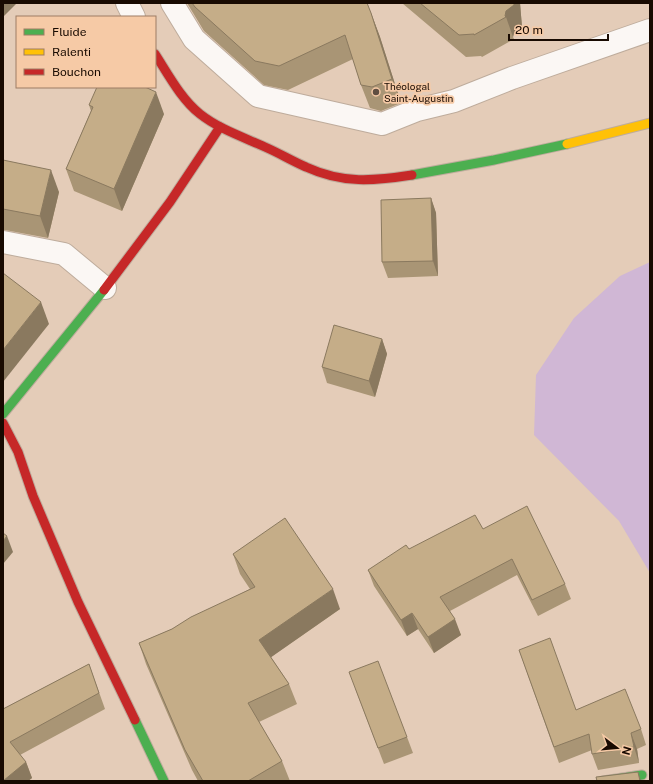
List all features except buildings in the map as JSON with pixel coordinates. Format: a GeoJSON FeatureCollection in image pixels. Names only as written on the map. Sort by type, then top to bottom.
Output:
{"type":"FeatureCollection","features":[{"type":"Feature","properties":{"kind":"street"},"geometry":{"type":"LineString","coordinates":[[127,3],[134,16]]}},
{"type":"Feature","properties":{"kind":"street"},"geometry":{"type":"LineString","coordinates":[[172,3],[194,39],[258,96],[382,124],[417,110],[454,101],[512,78],[650,30]]}},
{"type":"Feature","properties":{"kind":"street"},"geometry":{"type":"LineString","coordinates":[[156,56],[182,95],[200,114],[220,127],[282,154],[305,167],[325,175],[353,180],[382,180],[494,160],[543,150],[650,123]]}},
{"type":"Feature","properties":{"kind":"street"},"geometry":{"type":"LineString","coordinates":[[3,414],[105,288],[199,160],[220,127]]}},
{"type":"Feature","properties":{"kind":"street"},"geometry":{"type":"LineString","coordinates":[[3,242],[64,254],[105,288]]}},
{"type":"Feature","properties":{"kind":"street"},"geometry":{"type":"LineString","coordinates":[[3,423],[18,452],[33,496],[78,602],[164,781]]}},
{"type":"Feature","properties":{"kind":"street"},"geometry":{"type":"LineString","coordinates":[[603,781],[642,775]]}},
{"type":"Feature","properties":{"kind":"shaded area"},"geometry":{"type":"Polygon","coordinates":[[[650,262],[650,573],[619,521],[534,435],[536,375],[574,318],[620,276],[650,262]]]}},
{"type":"Feature","properties":{"kind":"traffic: fast"},"geometry":{"type":"LineString","coordinates":[[412,175],[494,160],[567,144]]}},
{"type":"Feature","properties":{"kind":"traffic: fast"},"geometry":{"type":"LineString","coordinates":[[3,414],[104,290]]}},
{"type":"Feature","properties":{"kind":"traffic: fast"},"geometry":{"type":"LineString","coordinates":[[135,720],[164,781]]}},
{"type":"Feature","properties":{"kind":"traffic: fast"},"geometry":{"type":"LineString","coordinates":[[603,781],[642,775]]}},
{"type":"Feature","properties":{"kind":"traffic: slow"},"geometry":{"type":"LineString","coordinates":[[567,144],[650,123]]}},
{"type":"Feature","properties":{"kind":"traffic: jam"},"geometry":{"type":"LineString","coordinates":[[156,56],[175,86],[193,108],[200,114],[215,124],[306,167],[333,176],[359,180],[385,179],[412,175]]}},
{"type":"Feature","properties":{"kind":"traffic: jam"},"geometry":{"type":"LineString","coordinates":[[104,290],[170,202],[220,127]]}},
{"type":"Feature","properties":{"kind":"traffic: jam"},"geometry":{"type":"LineString","coordinates":[[3,423],[18,452],[33,496],[78,602],[135,720]]}},
{"type":"Feature","properties":{"kind":"place","name":"Théologal Saint-Augustin"},"geometry":{"type":"Point","coordinates":[376,92]}}]}
